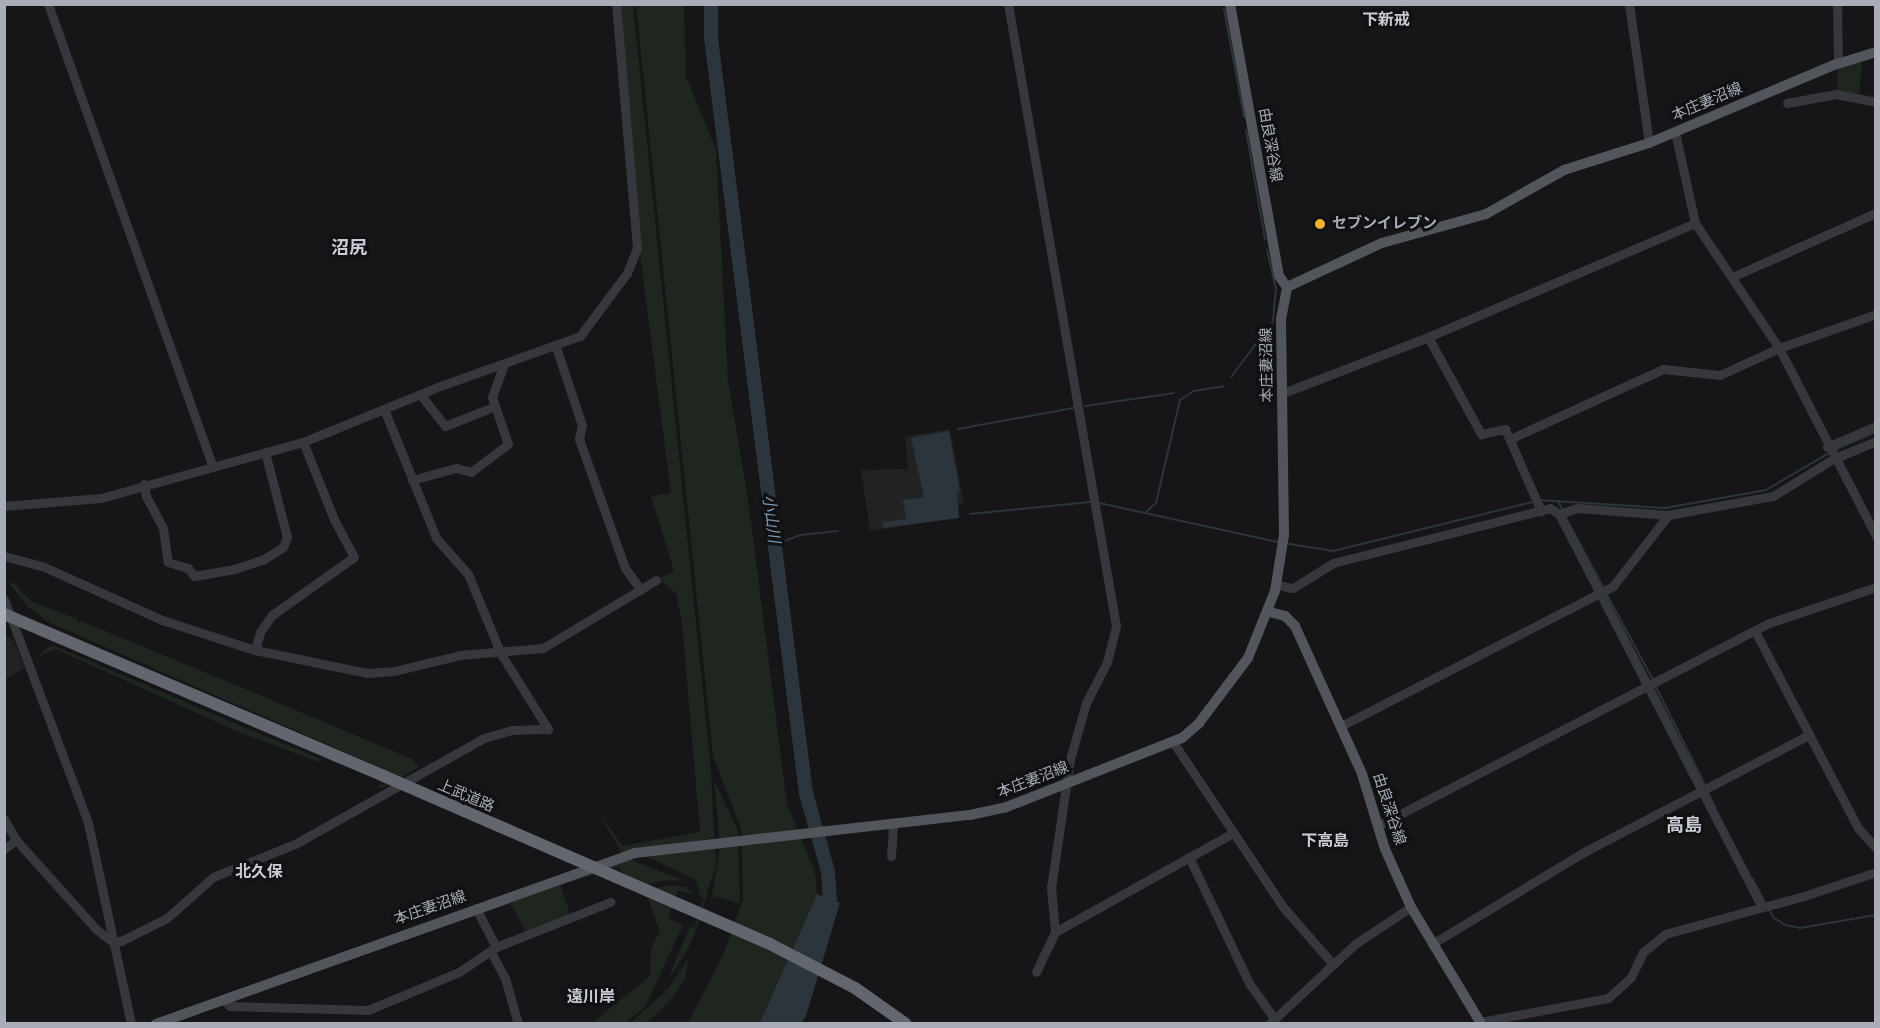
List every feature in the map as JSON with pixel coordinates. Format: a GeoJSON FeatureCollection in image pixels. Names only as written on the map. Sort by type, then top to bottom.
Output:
{"type":"FeatureCollection","features":[{"type":"Feature","properties":{"kind":"highway","name":"上武道路"},"geometry":{"type":"LineString","coordinates":[[8,616],[770,944],[855,988],[906,1023]]}},
{"type":"Feature","properties":{"kind":"main road","name":"由良深谷線"},"geometry":{"type":"LineString","coordinates":[[1230,4],[1278,276],[1287,287]]}},
{"type":"Feature","properties":{"kind":"main road","name":"本庄妻沼線"},"geometry":{"type":"LineString","coordinates":[[156,1023],[635,853],[719,841],[889,825],[1004,808],[1173,742],[1199,723],[1238,674],[1270,612],[1277,585],[1284,535],[1281,319],[1287,287],[1382,243],[1486,214],[1564,170],[1649,143],[1838,64],[1875,52]]}},
{"type":"Feature","properties":{"kind":"main road","name":"由良深谷線"},"geometry":{"type":"LineString","coordinates":[[1270,612],[1286,616],[1295,626],[1369,792],[1385,849],[1411,907],[1480,1022]]}},
{"type":"Feature","properties":{"kind":"street"},"geometry":{"type":"LineString","coordinates":[[48,4],[212,465]]}},
{"type":"Feature","properties":{"kind":"street"},"geometry":{"type":"LineString","coordinates":[[4,506],[101,498],[212,465],[303,442],[420,394],[576,339],[586,330],[632,264],[637,249],[616,4]]}},
{"type":"Feature","properties":{"kind":"street"},"geometry":{"type":"LineString","coordinates":[[1008,4],[1116,632],[1107,662],[1086,703],[1066,784],[1051,887],[1055,932],[1036,972]]}},
{"type":"Feature","properties":{"kind":"street"},"geometry":{"type":"LineString","coordinates":[[1629,4],[1649,143]]}},
{"type":"Feature","properties":{"kind":"street"},"geometry":{"type":"LineString","coordinates":[[1837,4],[1838,64]]}},
{"type":"Feature","properties":{"kind":"street"},"geometry":{"type":"LineString","coordinates":[[1787,103],[1836,94],[1875,102]]}},
{"type":"Feature","properties":{"kind":"street"},"geometry":{"type":"LineString","coordinates":[[1676,132],[1695,222],[1779,348],[1833,459],[1875,536]]}},
{"type":"Feature","properties":{"kind":"street"},"geometry":{"type":"LineString","coordinates":[[1732,277],[1875,213]]}},
{"type":"Feature","properties":{"kind":"street"},"geometry":{"type":"LineString","coordinates":[[1283,393],[1428,338],[1695,222]]}},
{"type":"Feature","properties":{"kind":"street"},"geometry":{"type":"LineString","coordinates":[[1510,439],[1663,369],[1720,375],[1779,348],[1875,314]]}},
{"type":"Feature","properties":{"kind":"street"},"geometry":{"type":"LineString","coordinates":[[1428,338],[1481,434],[1500,428],[1505,429],[1542,511]]}},
{"type":"Feature","properties":{"kind":"street"},"geometry":{"type":"LineString","coordinates":[[556,347],[582,424],[579,439],[625,568],[641,590]]}},
{"type":"Feature","properties":{"kind":"street"},"geometry":{"type":"LineString","coordinates":[[412,480],[456,468],[471,471],[508,444],[493,407],[492,397],[504,364]]}},
{"type":"Feature","properties":{"kind":"street"},"geometry":{"type":"LineString","coordinates":[[420,394],[445,426],[493,407]]}},
{"type":"Feature","properties":{"kind":"street"},"geometry":{"type":"LineString","coordinates":[[113,942],[166,918],[213,877],[295,844],[484,738],[512,730],[548,729],[501,654],[468,574],[443,549],[384,409]]}},
{"type":"Feature","properties":{"kind":"street"},"geometry":{"type":"LineString","coordinates":[[1827,447],[1875,426]]}},
{"type":"Feature","properties":{"kind":"street"},"geometry":{"type":"LineString","coordinates":[[1277,585],[1293,588],[1333,563],[1554,508],[1562,513],[1668,515],[1773,496],[1833,459],[1875,441]]}},
{"type":"Feature","properties":{"kind":"street"},"geometry":{"type":"LineString","coordinates":[[255,650],[260,632],[272,615],[354,557],[335,522],[303,442]]}},
{"type":"Feature","properties":{"kind":"street"},"geometry":{"type":"LineString","coordinates":[[144,484],[146,496],[163,528],[168,562],[188,568],[194,576],[234,569],[264,559],[283,547],[287,537],[265,452]]}},
{"type":"Feature","properties":{"kind":"street"},"geometry":{"type":"LineString","coordinates":[[1562,513],[1700,791],[1762,907]]}},
{"type":"Feature","properties":{"kind":"street"},"geometry":{"type":"LineString","coordinates":[[1865,517],[1875,513]]}},
{"type":"Feature","properties":{"kind":"street"},"geometry":{"type":"LineString","coordinates":[[1341,726],[1610,588],[1668,515]]}},
{"type":"Feature","properties":{"kind":"street"},"geometry":{"type":"LineString","coordinates":[[4,556],[42,566],[162,620],[255,650],[367,673],[394,671],[460,656],[501,654],[543,648],[656,580]]}},
{"type":"Feature","properties":{"kind":"street"},"geometry":{"type":"LineString","coordinates":[[1379,825],[1755,631],[1816,605],[1875,587]]}},
{"type":"Feature","properties":{"kind":"street"},"geometry":{"type":"LineString","coordinates":[[4,598],[8,616],[88,823],[131,1023]]}},
{"type":"Feature","properties":{"kind":"street"},"geometry":{"type":"LineString","coordinates":[[1755,631],[1807,736],[1858,828],[1875,848]]}},
{"type":"Feature","properties":{"kind":"street"},"geometry":{"type":"LineString","coordinates":[[1432,944],[1584,852],[1807,736]]}},
{"type":"Feature","properties":{"kind":"street"},"geometry":{"type":"LineString","coordinates":[[1173,742],[1231,834],[1283,907],[1332,963]]}},
{"type":"Feature","properties":{"kind":"street"},"geometry":{"type":"LineString","coordinates":[[4,819],[16,840],[97,930],[113,942]]}},
{"type":"Feature","properties":{"kind":"street"},"geometry":{"type":"LineString","coordinates":[[889,825],[891,856]]}},
{"type":"Feature","properties":{"kind":"street"},"geometry":{"type":"LineString","coordinates":[[1055,932],[1231,834]]}},
{"type":"Feature","properties":{"kind":"street"},"geometry":{"type":"LineString","coordinates":[[4,849],[16,840]]}},
{"type":"Feature","properties":{"kind":"street"},"geometry":{"type":"LineString","coordinates":[[1189,857],[1249,983],[1272,1021],[1332,963],[1411,907]]}},
{"type":"Feature","properties":{"kind":"street"},"geometry":{"type":"LineString","coordinates":[[1480,1022],[1608,998],[1631,976],[1643,952],[1665,934],[1875,872]]}},
{"type":"Feature","properties":{"kind":"street"},"geometry":{"type":"LineString","coordinates":[[222,999],[230,1006],[368,1010],[459,972],[494,950],[610,902]]}},
{"type":"Feature","properties":{"kind":"street"},"geometry":{"type":"LineString","coordinates":[[476,908],[505,978],[518,1023]]}},
{"type":"Feature","properties":{"kind":"shaded area"},"geometry":{"type":"Polygon","coordinates":[[[633,4],[711,770],[714,838],[622,853],[598,812],[623,846],[700,832],[682,622],[676,593],[658,579],[674,571],[651,496],[671,493],[640,254],[619,5],[633,4]]]}},
{"type":"Feature","properties":{"kind":"shaded area"},"geometry":{"type":"Polygon","coordinates":[[[636,5],[684,5],[686,76],[716,150],[728,381],[749,506],[787,805],[815,872],[817,894],[759,1023],[688,1023],[724,953],[743,899],[741,829],[713,756],[636,5]]]}},
{"type":"Feature","properties":{"kind":"shaded area"},"geometry":{"type":"Polygon","coordinates":[[[1862,60],[1859,97],[1837,92],[1838,69],[1862,60]]]}},
{"type":"Feature","properties":{"kind":"shaded area"},"geometry":{"type":"Polygon","coordinates":[[[950,429],[964,504],[959,505],[959,517],[870,531],[861,470],[908,469],[905,437],[950,429]]]}},
{"type":"Feature","properties":{"kind":"shaded area"},"geometry":{"type":"Polygon","coordinates":[[[949,431],[960,492],[957,493],[959,518],[883,528],[883,522],[906,519],[903,500],[924,497],[911,438],[949,431]]]}},
{"type":"Feature","properties":{"kind":"shaded area"},"geometry":{"type":"Polygon","coordinates":[[[13,582],[31,601],[77,619],[79,624],[81,621],[412,759],[419,767],[382,788],[378,787],[380,783],[385,785],[390,774],[381,768],[48,622],[27,606],[10,584],[13,582]]]}},
{"type":"Feature","properties":{"kind":"shaded area"},"geometry":{"type":"Polygon","coordinates":[[[5,636],[13,640],[24,668],[5,679],[5,636]]]}},
{"type":"Feature","properties":{"kind":"shaded area"},"geometry":{"type":"Polygon","coordinates":[[[55,646],[321,759],[319,762],[241,733],[55,649],[38,657],[48,647],[55,646]]]}},
{"type":"Feature","properties":{"kind":"shaded area"},"geometry":{"type":"Polygon","coordinates":[[[714,780],[738,831],[740,899],[739,903],[713,896],[710,907],[720,845],[714,780]]]}},
{"type":"Feature","properties":{"kind":"shaded area"},"geometry":{"type":"Polygon","coordinates":[[[715,847],[716,864],[697,927],[688,949],[666,984],[690,926],[694,928],[704,898],[700,896],[696,880],[646,856],[715,847]]]}},
{"type":"Feature","properties":{"kind":"shaded area"},"geometry":{"type":"Polygon","coordinates":[[[629,859],[682,880],[658,881],[637,890],[619,867],[560,885],[570,914],[526,932],[509,901],[629,859]]]}},
{"type":"Feature","properties":{"kind":"shaded area"},"geometry":{"type":"Polygon","coordinates":[[[669,885],[686,887],[693,894],[678,891],[668,918],[683,925],[645,1007],[625,1023],[591,1024],[650,976],[651,948],[660,931],[645,891],[669,885]]]}},
{"type":"Feature","properties":{"kind":"shaded area"},"geometry":{"type":"Polygon","coordinates":[[[817,894],[840,903],[806,1016],[801,1023],[759,1024],[817,894]]]}},
{"type":"Feature","properties":{"kind":"shaded area"},"geometry":{"type":"Polygon","coordinates":[[[688,959],[685,980],[666,1005],[646,1023],[630,1023],[669,988],[688,959]]]}},
{"type":"Feature","properties":{"kind":"waterway","name":"小山川"},"geometry":{"type":"LineString","coordinates":[[711,4],[711,38],[806,793],[828,872],[830,901],[825,919]]}},
{"type":"Feature","properties":{"kind":"waterway"},"geometry":{"type":"LineString","coordinates":[[1224,9],[1244,117]]}},
{"type":"Feature","properties":{"kind":"waterway"},"geometry":{"type":"LineString","coordinates":[[1246,130],[1265,239]]}},
{"type":"Feature","properties":{"kind":"waterway"},"geometry":{"type":"LineString","coordinates":[[1231,377],[1273,321],[1276,289],[1267,250]]}},
{"type":"Feature","properties":{"kind":"waterway"},"geometry":{"type":"LineString","coordinates":[[1147,511],[1156,503],[1180,400],[1194,391],[1224,386]]}},
{"type":"Feature","properties":{"kind":"waterway"},"geometry":{"type":"LineString","coordinates":[[1085,406],[1174,393]]}},
{"type":"Feature","properties":{"kind":"waterway"},"geometry":{"type":"LineString","coordinates":[[958,429],[1073,408]]}},
{"type":"Feature","properties":{"kind":"waterway"},"geometry":{"type":"LineString","coordinates":[[1834,450],[1876,432]]}},
{"type":"Feature","properties":{"kind":"waterway"},"geometry":{"type":"LineString","coordinates":[[1538,500],[1665,508],[1766,490],[1829,453]]}},
{"type":"Feature","properties":{"kind":"waterway"},"geometry":{"type":"LineString","coordinates":[[1558,501],[1563,511]]}},
{"type":"Feature","properties":{"kind":"waterway"},"geometry":{"type":"LineString","coordinates":[[970,514],[1090,502]]}},
{"type":"Feature","properties":{"kind":"waterway"},"geometry":{"type":"LineString","coordinates":[[1289,544],[1333,551],[1533,502]]}},
{"type":"Feature","properties":{"kind":"waterway"},"geometry":{"type":"LineString","coordinates":[[1099,503],[1278,542]]}},
{"type":"Feature","properties":{"kind":"waterway"},"geometry":{"type":"LineString","coordinates":[[1565,516],[1603,587]]}},
{"type":"Feature","properties":{"kind":"waterway"},"geometry":{"type":"LineString","coordinates":[[773,545],[800,535],[838,531]]}},
{"type":"Feature","properties":{"kind":"waterway"},"geometry":{"type":"LineString","coordinates":[[1606,593],[1653,680]]}},
{"type":"Feature","properties":{"kind":"waterway"},"geometry":{"type":"LineString","coordinates":[[1655,685],[1705,785]]}},
{"type":"Feature","properties":{"kind":"waterway"},"geometry":{"type":"LineString","coordinates":[[1707,790],[1715,807]]}},
{"type":"Feature","properties":{"kind":"waterway"},"geometry":{"type":"LineString","coordinates":[[1752,878],[1765,902]]}},
{"type":"Feature","properties":{"kind":"waterway"},"geometry":{"type":"LineString","coordinates":[[1768,907],[1773,917],[1785,925],[1800,928],[1876,915]]}},
{"type":"Feature","properties":{"kind":"place","name":"セブンイレブン"},"geometry":{"type":"Point","coordinates":[1320,224]}},
{"type":"Feature","properties":{"kind":"district","name":"下新戒"},"geometry":{"type":"Point","coordinates":[1386,20]}},
{"type":"Feature","properties":{"kind":"district","name":"沼尻"},"geometry":{"type":"Point","coordinates":[349,248]}},
{"type":"Feature","properties":{"kind":"district","name":"高島"},"geometry":{"type":"Point","coordinates":[1684,825]}},
{"type":"Feature","properties":{"kind":"district","name":"下高島"},"geometry":{"type":"Point","coordinates":[1325,841]}},
{"type":"Feature","properties":{"kind":"district","name":"北久保"},"geometry":{"type":"Point","coordinates":[259,872]}},
{"type":"Feature","properties":{"kind":"district","name":"遠川岸"},"geometry":{"type":"Point","coordinates":[591,997]}}]}
